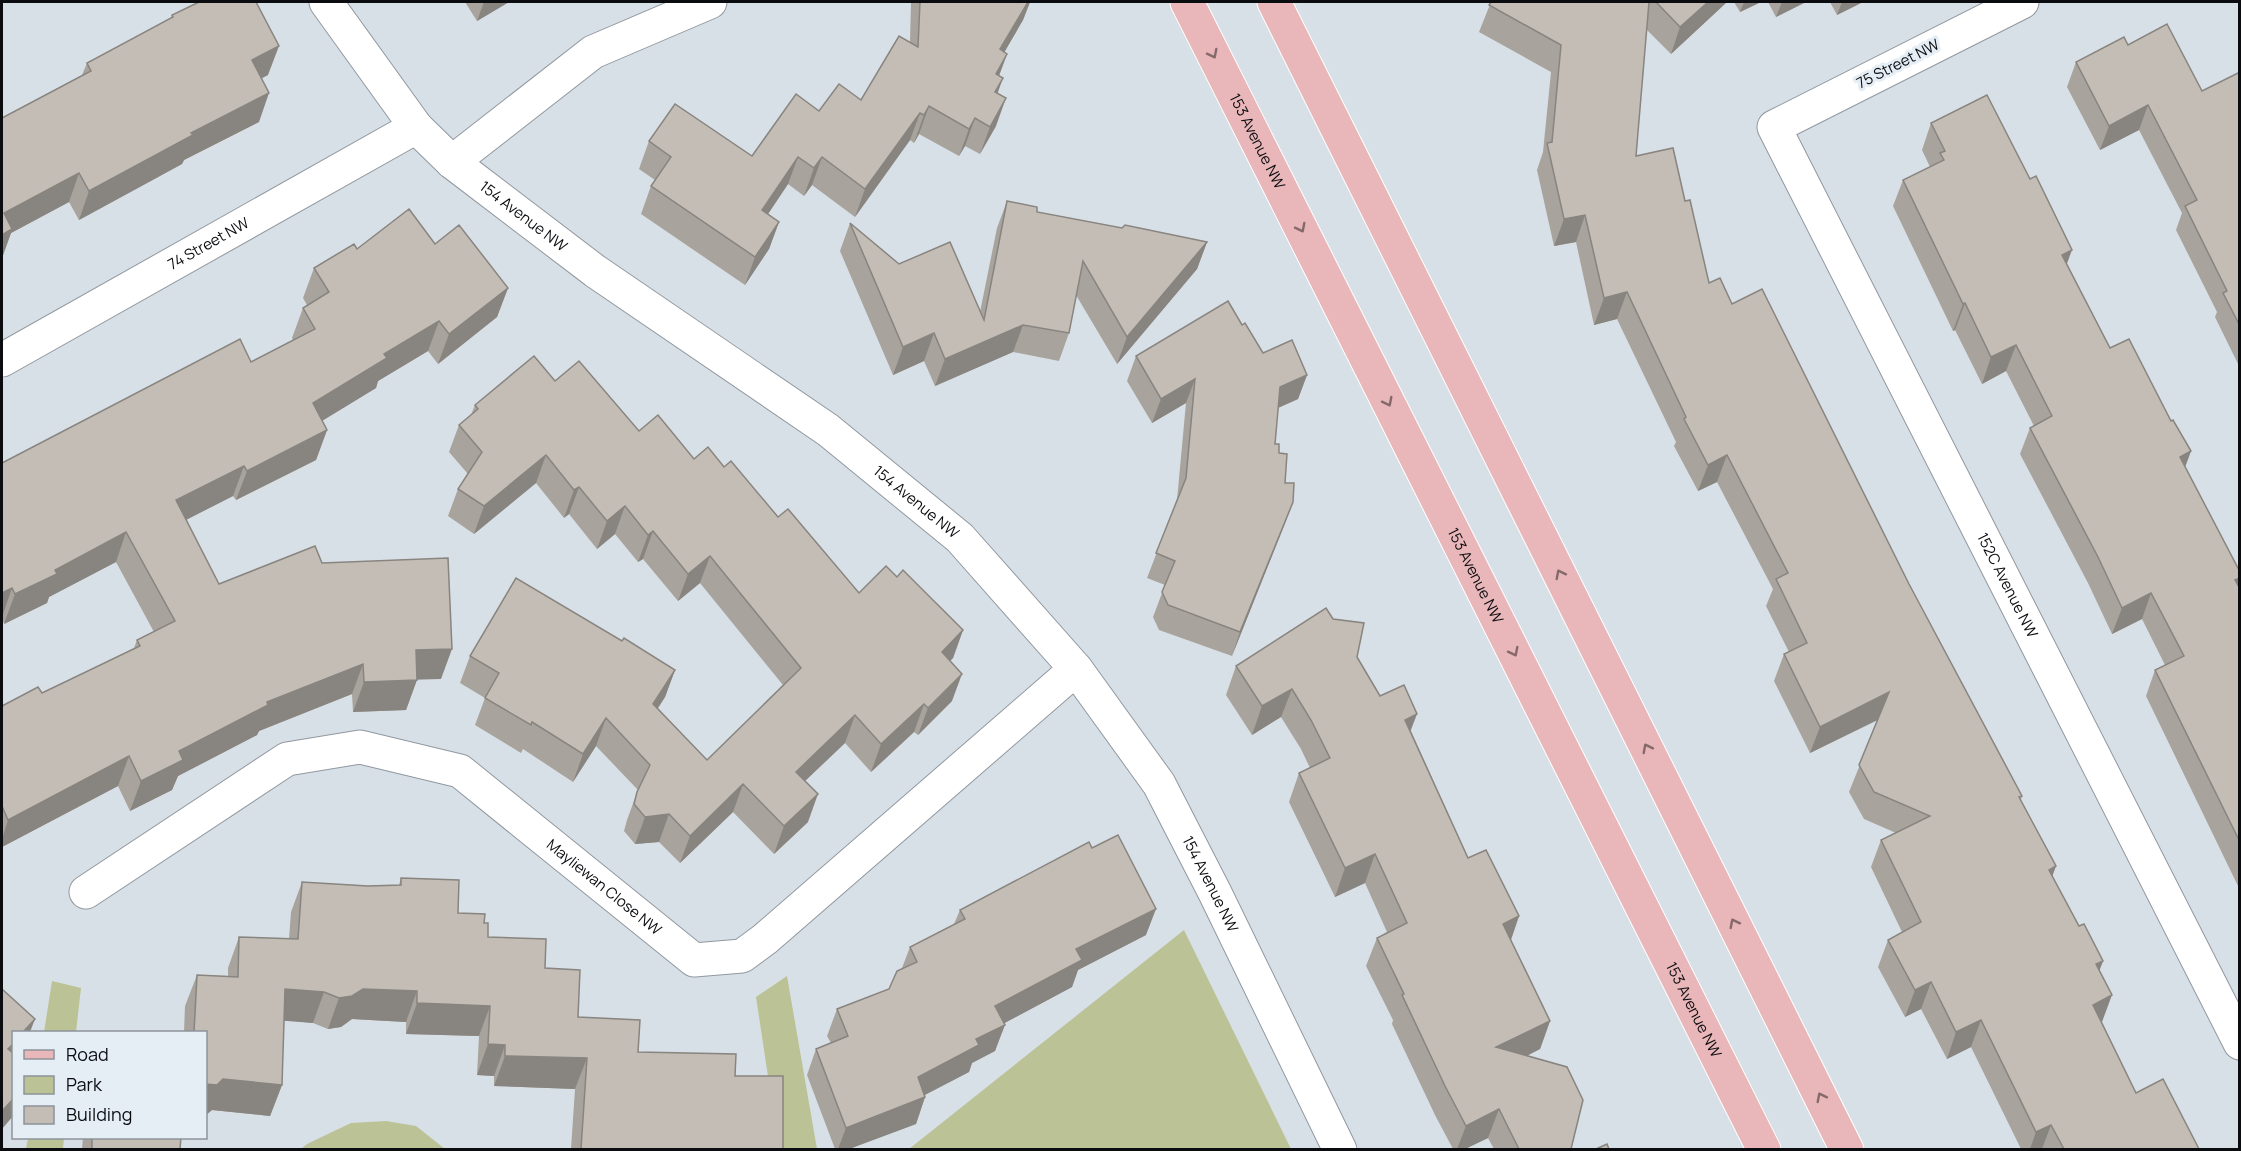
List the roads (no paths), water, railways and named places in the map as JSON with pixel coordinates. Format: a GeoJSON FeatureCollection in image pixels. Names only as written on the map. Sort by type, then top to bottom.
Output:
{"type":"FeatureCollection","features":[{"type":"Feature","properties":{"kind":"main road","name":"153 Avenue NW"},"geometry":{"type":"LineString","coordinates":[[1187,2],[1764,1149]]}},
{"type":"Feature","properties":{"kind":"main road"},"geometry":{"type":"LineString","coordinates":[[1274,2],[1847,1149]]}},
{"type":"Feature","properties":{"kind":"street","name":"154 Avenue NW"},"geometry":{"type":"LineString","coordinates":[[326,2],[416,127],[452,162],[595,271],[828,430],[960,538],[1076,669],[1159,784],[1340,1149]]}},
{"type":"Feature","properties":{"kind":"street"},"geometry":{"type":"LineString","coordinates":[[452,162],[593,52],[710,2]]}},
{"type":"Feature","properties":{"kind":"street","name":"75 Street NW"},"geometry":{"type":"LineString","coordinates":[[1774,127],[2022,2]]}},
{"type":"Feature","properties":{"kind":"street","name":"74 Street NW"},"geometry":{"type":"LineString","coordinates":[[2,360],[416,127]]}},
{"type":"Feature","properties":{"kind":"street","name":"152C Avenue NW"},"geometry":{"type":"LineString","coordinates":[[1774,127],[2240,1043]]}},
{"type":"Feature","properties":{"kind":"street","name":"Mayliewan Close NW"},"geometry":{"type":"LineString","coordinates":[[86,892],[287,759],[360,747],[460,771],[694,960],[742,956],[774,931],[1076,669]]}}]}
